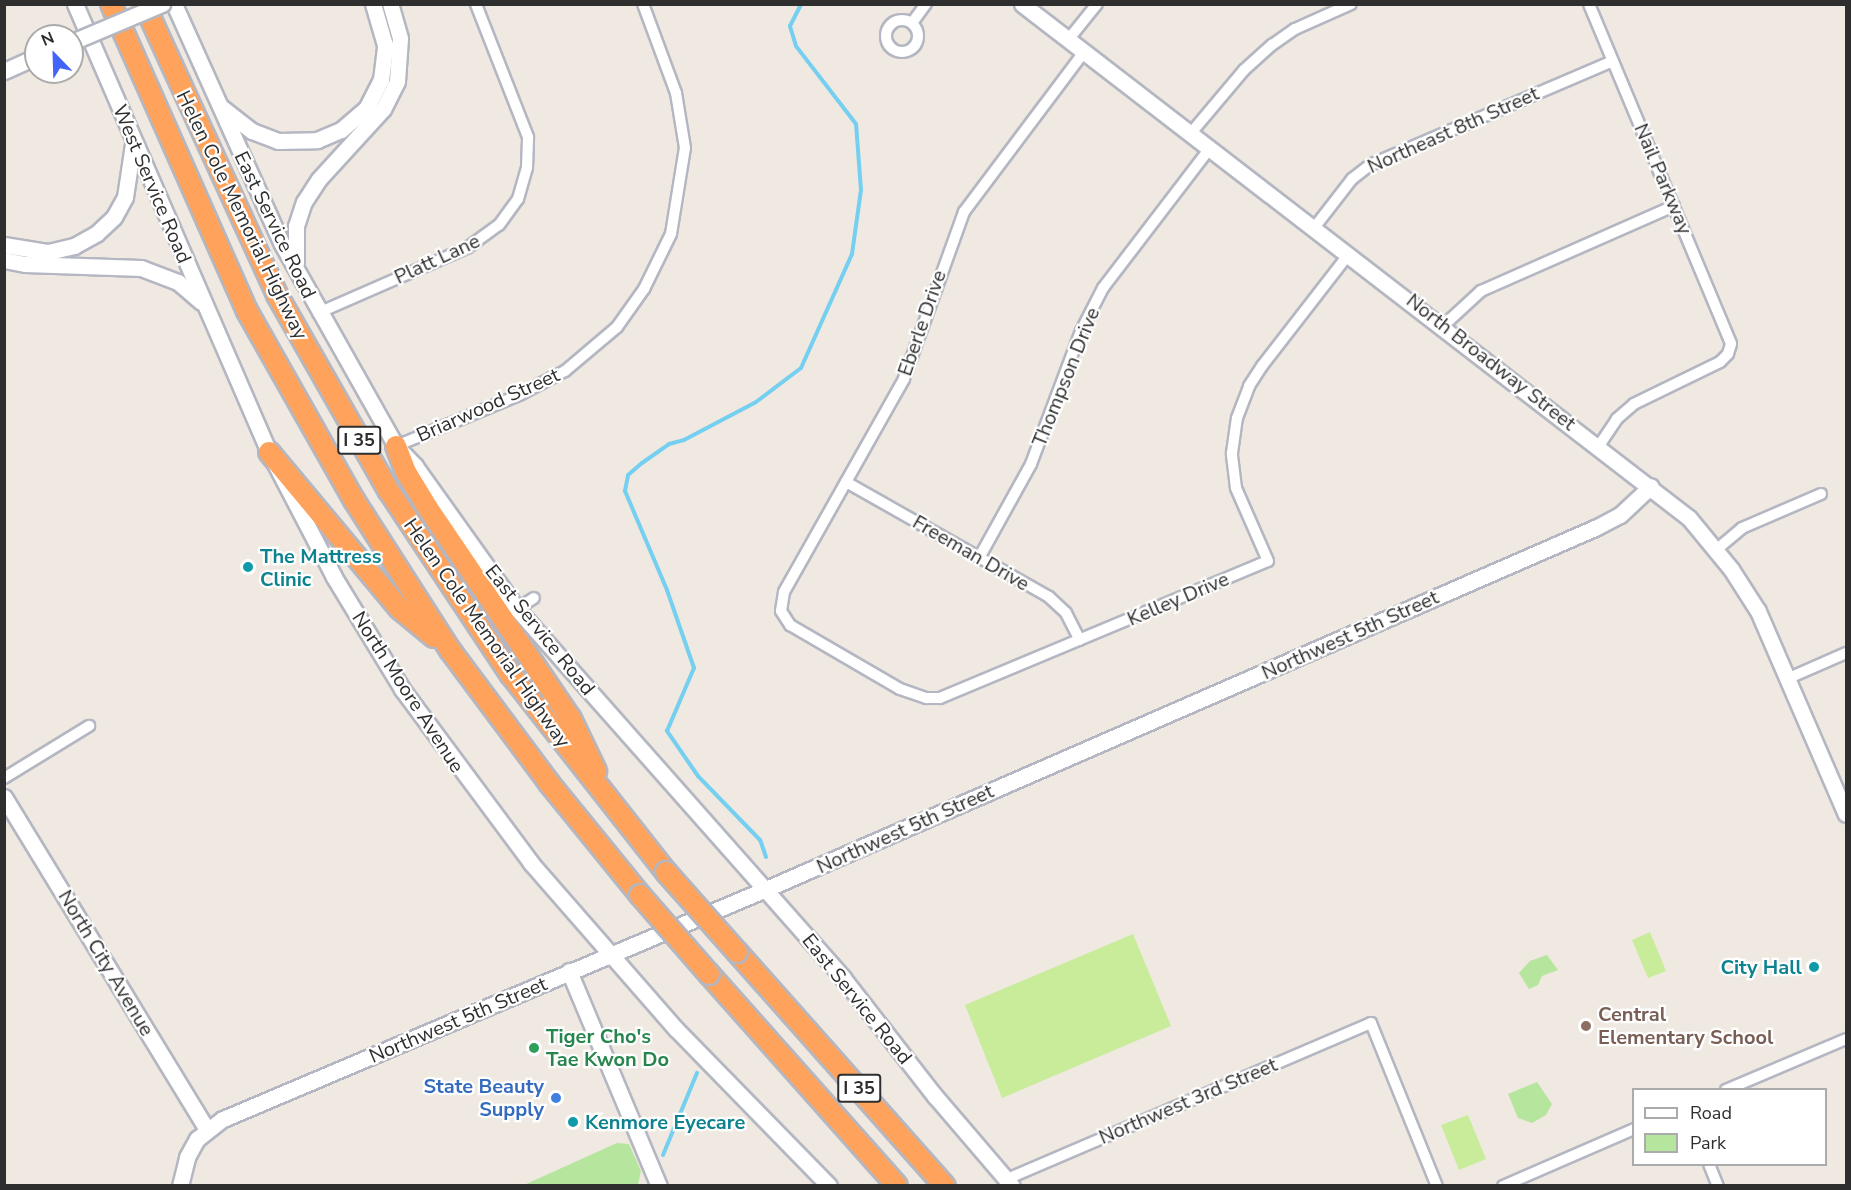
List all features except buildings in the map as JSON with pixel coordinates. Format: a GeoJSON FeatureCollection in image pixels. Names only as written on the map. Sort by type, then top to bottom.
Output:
{"type":"FeatureCollection","features":[{"type":"Feature","properties":{"kind":"highway","name":"Helen Cole Memorial Highway"},"geometry":{"type":"LineString","coordinates":[[111,4],[248,311],[354,500],[450,650],[640,895],[897,1185]]}},
{"type":"Feature","properties":{"kind":"highway","name":"Helen Cole Memorial Highway"},"geometry":{"type":"LineString","coordinates":[[144,4],[277,295],[335,400],[451,589],[612,806],[666,872],[945,1185]]}},
{"type":"Feature","properties":{"kind":"highway"},"geometry":{"type":"LineString","coordinates":[[396,446],[429,508],[571,719],[612,806]]}},
{"type":"Feature","properties":{"kind":"highway"},"geometry":{"type":"LineString","coordinates":[[269,452],[400,609],[450,650]]}},
{"type":"Feature","properties":{"kind":"main road","name":"West Service Road"},"geometry":{"type":"LineString","coordinates":[[75,4],[204,304]]}},
{"type":"Feature","properties":{"kind":"main road"},"geometry":{"type":"LineString","coordinates":[[84,37],[162,4]]}},
{"type":"Feature","properties":{"kind":"main road","name":"East Service Road"},"geometry":{"type":"LineString","coordinates":[[174,4],[216,102],[296,272],[396,446],[415,466],[517,609],[843,978],[1009,1182]]}},
{"type":"Feature","properties":{"kind":"main road"},"geometry":{"type":"LineString","coordinates":[[216,102],[252,131],[278,141],[317,140],[340,130],[363,112],[381,80],[385,45],[373,4]]}},
{"type":"Feature","properties":{"kind":"main road"},"geometry":{"type":"LineString","coordinates":[[296,272],[296,226],[304,202],[319,179],[383,109],[397,81],[400,38],[390,4]]}},
{"type":"Feature","properties":{"kind":"main road","name":"North Broadway Street"},"geometry":{"type":"LineString","coordinates":[[1022,4],[1652,486],[1689,518],[1716,550],[1758,611],[1846,814]]}},
{"type":"Feature","properties":{"kind":"main road"},"geometry":{"type":"LineString","coordinates":[[4,71],[24,62]]}},
{"type":"Feature","properties":{"kind":"main road"},"geometry":{"type":"LineString","coordinates":[[4,244],[48,252],[74,246],[97,233],[114,217],[125,197],[133,141]]}},
{"type":"Feature","properties":{"kind":"main road"},"geometry":{"type":"LineString","coordinates":[[4,260],[25,264],[141,268],[178,282],[204,304]]}},
{"type":"Feature","properties":{"kind":"main road","name":"North Moore Avenue"},"geometry":{"type":"LineString","coordinates":[[204,304],[269,452],[333,577],[409,698],[492,814],[610,954]]}},
{"type":"Feature","properties":{"kind":"main road","name":"Northwest 5th Street"},"geometry":{"type":"LineString","coordinates":[[180,1185],[187,1157],[207,1130],[223,1119],[766,889],[1597,527],[1620,515],[1652,486]]}},
{"type":"Feature","properties":{"kind":"main road","name":"North City Avenue"},"geometry":{"type":"LineString","coordinates":[[4,796],[207,1130]]}},
{"type":"Feature","properties":{"kind":"main road"},"geometry":{"type":"LineString","coordinates":[[610,954],[676,1029],[829,1185]]}},
{"type":"Feature","properties":{"kind":"main road"},"geometry":{"type":"LineString","coordinates":[[569,972],[658,1182]]}},
{"type":"Feature","properties":{"kind":"street","name":"Platt Lane"},"geometry":{"type":"LineString","coordinates":[[318,313],[466,248],[498,225],[518,199],[527,168],[528,137],[476,4]]}},
{"type":"Feature","properties":{"kind":"street","name":"Briarwood Street"},"geometry":{"type":"LineString","coordinates":[[396,446],[519,395],[565,371],[617,327],[644,289],[670,234],[685,148],[676,93],[643,4]]}},
{"type":"Feature","properties":{"kind":"street"},"geometry":{"type":"LineString","coordinates":[[912,23],[926,4]]}},
{"type":"Feature","properties":{"kind":"street"},"geometry":{"type":"LineString","coordinates":[[1068,40],[1097,4]]}},
{"type":"Feature","properties":{"kind":"street"},"geometry":{"type":"LineString","coordinates":[[1191,134],[1244,70],[1272,45],[1295,29],[1351,4]]}},
{"type":"Feature","properties":{"kind":"street","name":"Nail Parkway"},"geometry":{"type":"LineString","coordinates":[[1589,4],[1729,336],[1728,354],[1712,367],[1634,404],[1617,419],[1599,446]]}},
{"type":"Feature","properties":{"kind":"street","name":"Eberle Drive"},"geometry":{"type":"LineString","coordinates":[[780,606],[784,592],[904,379],[964,212],[1084,52]]}},
{"type":"Feature","properties":{"kind":"street","name":"Northeast 8th Street"},"geometry":{"type":"LineString","coordinates":[[1314,228],[1352,179],[1370,165],[1613,60]]}},
{"type":"Feature","properties":{"kind":"street","name":"Thompson Drive"},"geometry":{"type":"LineString","coordinates":[[979,558],[1031,464],[1081,331],[1103,288],[1210,148]]}},
{"type":"Feature","properties":{"kind":"street"},"geometry":{"type":"LineString","coordinates":[[1443,326],[1481,291],[1674,206]]}},
{"type":"Feature","properties":{"kind":"street","name":"Kelley Drive"},"geometry":{"type":"LineString","coordinates":[[780,606],[784,619],[799,631],[900,689],[926,698],[951,695],[1268,561],[1236,488],[1232,453],[1237,418],[1245,393],[1262,366],[1349,254]]}},
{"type":"Feature","properties":{"kind":"street","name":"Freeman Drive"},"geometry":{"type":"LineString","coordinates":[[846,482],[1059,604],[1080,640]]}},
{"type":"Feature","properties":{"kind":"street"},"geometry":{"type":"LineString","coordinates":[[1716,550],[1742,528],[1821,494]]}},
{"type":"Feature","properties":{"kind":"street"},"geometry":{"type":"LineString","coordinates":[[517,609],[534,598]]}},
{"type":"Feature","properties":{"kind":"street"},"geometry":{"type":"LineString","coordinates":[[1789,678],[1846,653]]}},
{"type":"Feature","properties":{"kind":"street"},"geometry":{"type":"LineString","coordinates":[[4,778],[89,726]]}},
{"type":"Feature","properties":{"kind":"street","name":"Northwest 3rd Street"},"geometry":{"type":"LineString","coordinates":[[1009,1182],[1371,1023],[1437,1185]]}},
{"type":"Feature","properties":{"kind":"street"},"geometry":{"type":"LineString","coordinates":[[1728,1088],[1846,1039]]}},
{"type":"Feature","properties":{"kind":"street"},"geometry":{"type":"LineString","coordinates":[[1503,1185],[1632,1130]]}},
{"type":"Feature","properties":{"kind":"street"},"geometry":{"type":"LineString","coordinates":[[1710,1166],[1718,1185]]}},
{"type":"Feature","properties":{"kind":"green space"},"geometry":{"type":"Polygon","coordinates":[[[1650,932],[1666,971],[1648,978],[1632,940],[1650,932]]]}},
{"type":"Feature","properties":{"kind":"green space"},"geometry":{"type":"Polygon","coordinates":[[[1133,934],[1171,1026],[1002,1098],[965,1005],[1133,934]]]}},
{"type":"Feature","properties":{"kind":"green space"},"geometry":{"type":"Polygon","coordinates":[[[1547,955],[1558,970],[1542,976],[1538,985],[1529,989],[1519,973],[1530,961],[1547,955]]]}},
{"type":"Feature","properties":{"kind":"green space"},"geometry":{"type":"Polygon","coordinates":[[[1537,1082],[1552,1104],[1546,1115],[1532,1123],[1518,1118],[1508,1094],[1537,1082]]]}},
{"type":"Feature","properties":{"kind":"green space"},"geometry":{"type":"Polygon","coordinates":[[[1468,1115],[1486,1159],[1459,1170],[1441,1125],[1468,1115]]]}},
{"type":"Feature","properties":{"kind":"green space"},"geometry":{"type":"Polygon","coordinates":[[[617,1143],[629,1144],[641,1171],[638,1185],[524,1185],[617,1143]]]}},
{"type":"Feature","properties":{"kind":"waterway"},"geometry":{"type":"LineString","coordinates":[[766,857],[760,840],[698,776],[667,731],[694,668],[667,590],[625,491],[628,475],[669,444],[684,440],[756,402],[801,368],[852,254],[861,190],[856,124],[796,46],[790,26],[801,4]]}},
{"type":"Feature","properties":{"kind":"waterway"},"geometry":{"type":"LineString","coordinates":[[663,1155],[697,1073]]}},
{"type":"Feature","properties":{"kind":"place","name":"The Mattress Clinic"},"geometry":{"type":"Point","coordinates":[248,567]}},
{"type":"Feature","properties":{"kind":"place","name":"City Hall"},"geometry":{"type":"Point","coordinates":[1814,967]}},
{"type":"Feature","properties":{"kind":"place","name":"Central Elementary School"},"geometry":{"type":"Point","coordinates":[1586,1026]}},
{"type":"Feature","properties":{"kind":"place","name":"Tiger Cho's Tae Kwon Do"},"geometry":{"type":"Point","coordinates":[534,1048]}},
{"type":"Feature","properties":{"kind":"place","name":"State Beauty Supply"},"geometry":{"type":"Point","coordinates":[556,1098]}},
{"type":"Feature","properties":{"kind":"place","name":"Kenmore Eyecare"},"geometry":{"type":"Point","coordinates":[573,1122]}}]}
